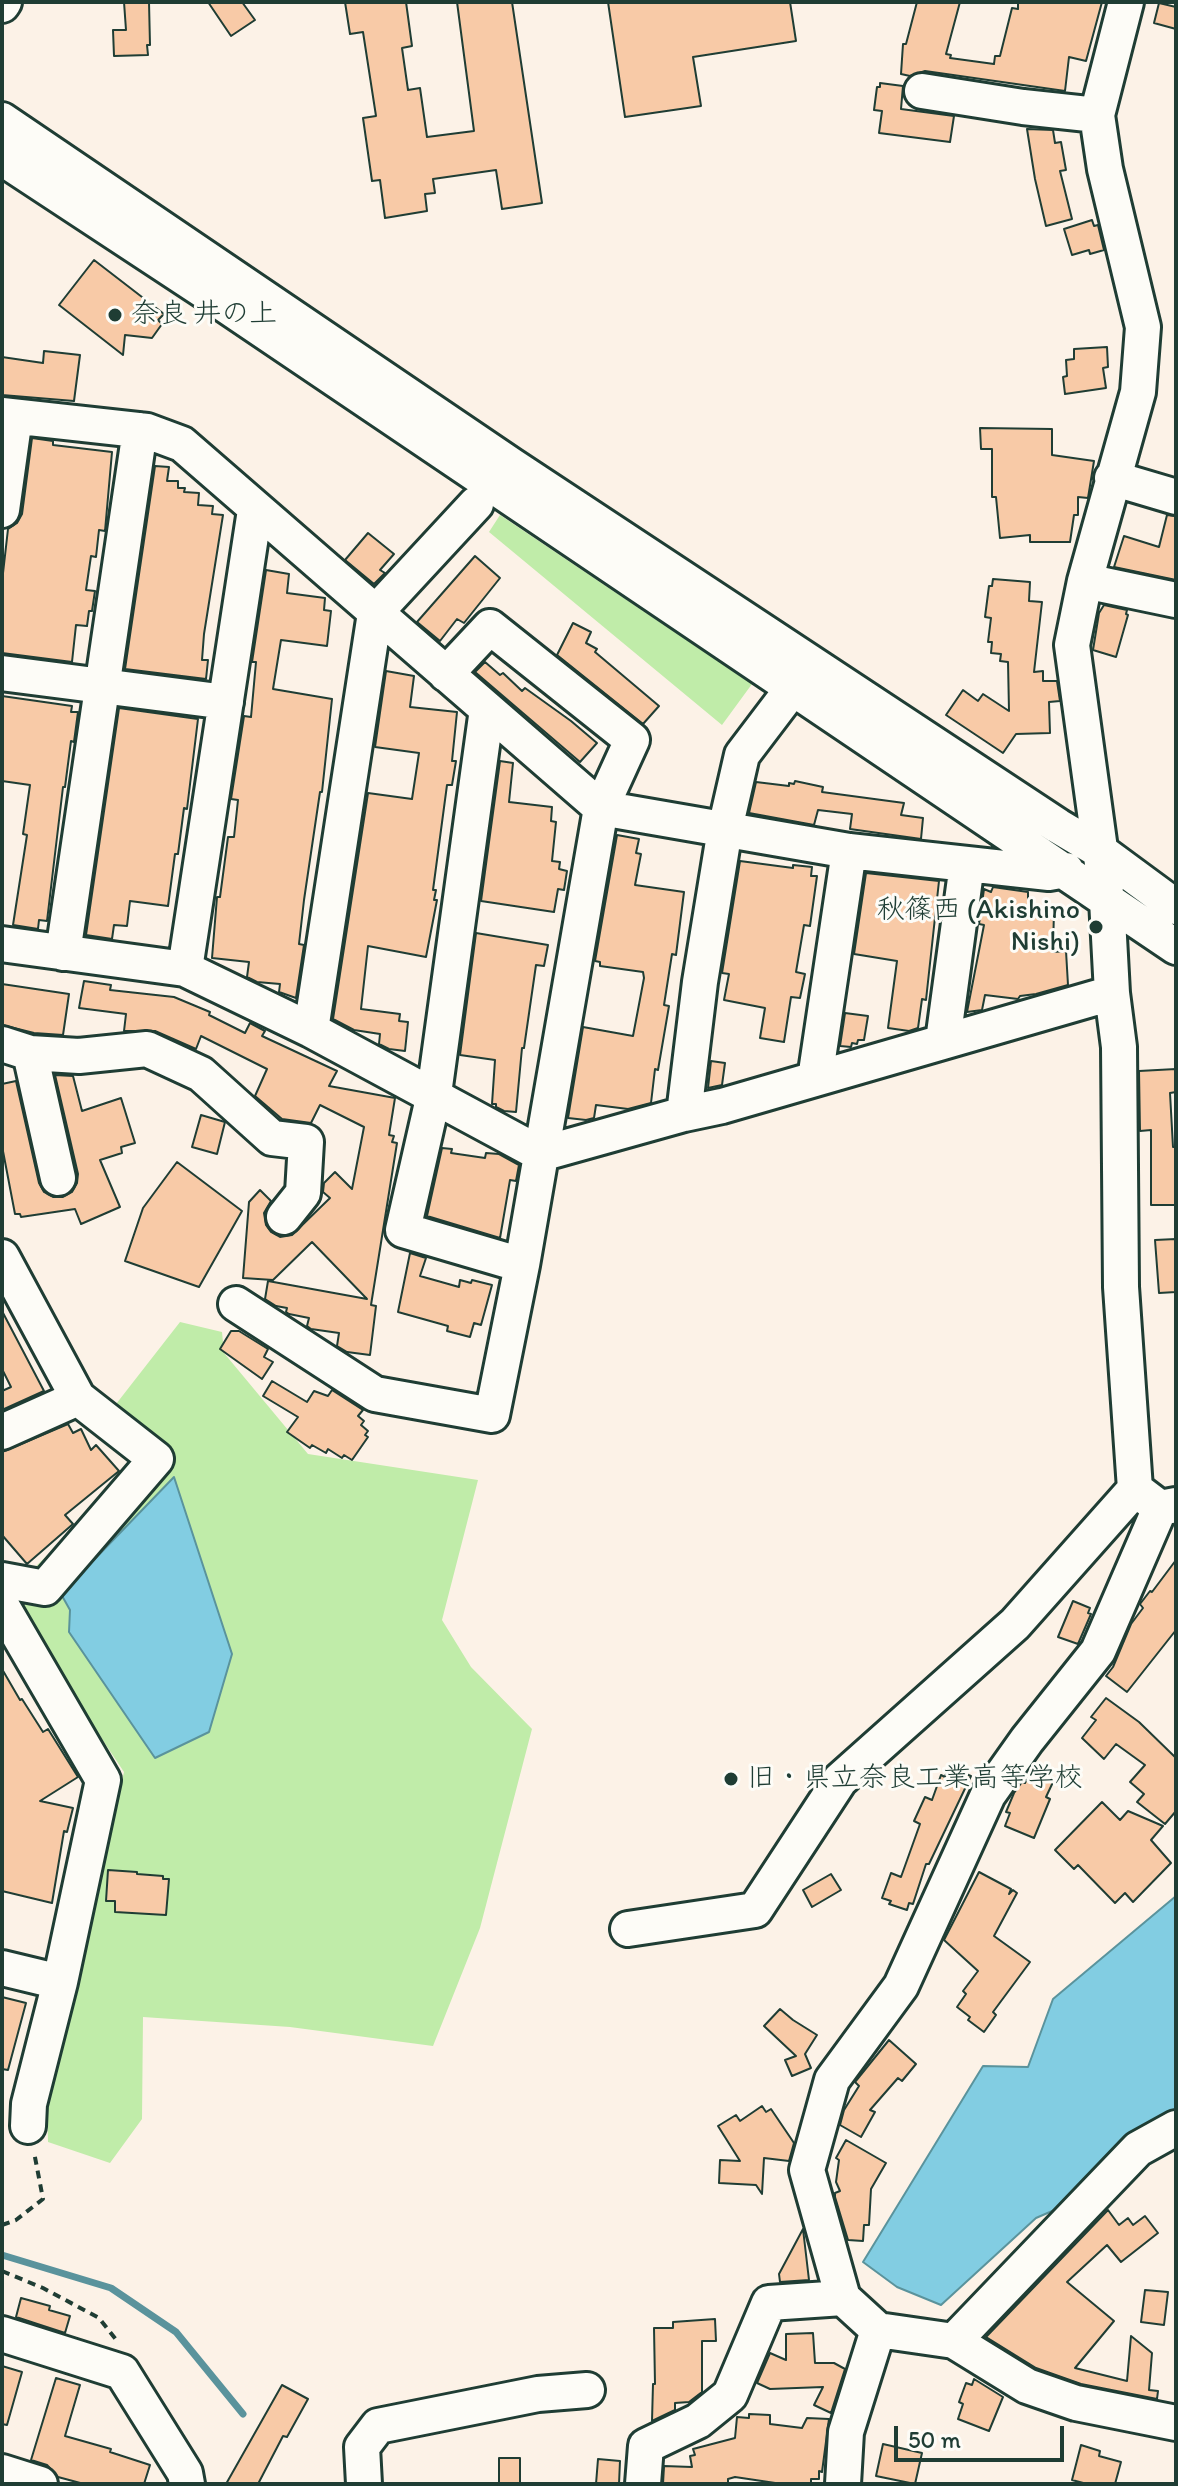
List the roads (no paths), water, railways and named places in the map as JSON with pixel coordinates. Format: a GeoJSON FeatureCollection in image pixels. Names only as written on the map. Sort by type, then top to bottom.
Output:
{"type":"FeatureCollection","features":[{"type":"Feature","properties":{"kind":"street"},"geometry":{"type":"LineString","coordinates":[[1126,2],[1097,115],[1105,169],[1143,327],[1138,392],[1085,581],[1072,645],[1107,900],[1112,993],[1119,1047],[1121,1287],[1157,1501],[1098,1651],[988,1795],[901,1986],[832,2080],[807,2170],[843,2298],[878,2330],[954,2341],[1027,2386],[1076,2403],[1176,2423]]}},
{"type":"Feature","properties":{"kind":"street"},"geometry":{"type":"LineString","coordinates":[[922,91],[1097,115]]}},
{"type":"Feature","properties":{"kind":"street"},"geometry":{"type":"LineString","coordinates":[[2,120],[511,465],[802,676],[1007,833],[1176,947]]}},
{"type":"Feature","properties":{"kind":"street"},"geometry":{"type":"LineString","coordinates":[[2,158],[802,676],[1100,851],[1176,907]]}},
{"type":"Feature","properties":{"kind":"street"},"geometry":{"type":"LineString","coordinates":[[2,510],[9,416],[140,430],[182,444],[601,808],[849,851],[1049,873],[1066,870]]}},
{"type":"Feature","properties":{"kind":"street"},"geometry":{"type":"LineString","coordinates":[[63,953],[140,430]]}},
{"type":"Feature","properties":{"kind":"street"},"geometry":{"type":"LineString","coordinates":[[1112,478],[1176,497]]}},
{"type":"Feature","properties":{"kind":"street"},"geometry":{"type":"LineString","coordinates":[[311,1030],[375,613],[476,504]]}},
{"type":"Feature","properties":{"kind":"street"},"geometry":{"type":"LineString","coordinates":[[185,969],[255,510]]}},
{"type":"Feature","properties":{"kind":"street"},"geometry":{"type":"LineString","coordinates":[[1085,581],[1176,600]]}},
{"type":"Feature","properties":{"kind":"street"},"geometry":{"type":"LineString","coordinates":[[236,1304],[375,1394],[492,1415],[522,1265],[601,808],[632,740],[490,627],[446,674]]}},
{"type":"Feature","properties":{"kind":"street"},"geometry":{"type":"LineString","coordinates":[[2,673],[226,702]]}},
{"type":"Feature","properties":{"kind":"street"},"geometry":{"type":"LineString","coordinates":[[684,1114],[700,982],[725,829],[742,755],[802,676]]}},
{"type":"Feature","properties":{"kind":"street"},"geometry":{"type":"LineString","coordinates":[[487,709],[434,1094],[403,1230],[522,1265]]}},
{"type":"Feature","properties":{"kind":"street"},"geometry":{"type":"LineString","coordinates":[[983,866],[1008,865],[1013,855],[1007,833]]}},
{"type":"Feature","properties":{"kind":"street"},"geometry":{"type":"LineString","coordinates":[[815,1079],[849,851]]}},
{"type":"Feature","properties":{"kind":"street"},"geometry":{"type":"LineString","coordinates":[[943,1041],[983,866]]}},
{"type":"Feature","properties":{"kind":"street"},"geometry":{"type":"LineString","coordinates":[[2,944],[185,969],[311,1030],[541,1154],[722,1106],[1112,993]]}},
{"type":"Feature","properties":{"kind":"street"},"geometry":{"type":"LineString","coordinates":[[58,1178],[16,1049],[79,1056],[147,1049],[201,1074],[272,1138],[306,1142],[303,1193],[284,1217]]}},
{"type":"Feature","properties":{"kind":"street"},"geometry":{"type":"LineString","coordinates":[[2,1257],[78,1398],[156,1459],[45,1588],[2,1580]]}},
{"type":"Feature","properties":{"kind":"street"},"geometry":{"type":"LineString","coordinates":[[2,1432],[78,1398]]}},
{"type":"Feature","properties":{"kind":"street"},"geometry":{"type":"LineString","coordinates":[[628,1929],[755,1910],[840,1780],[1157,1501]]}},
{"type":"Feature","properties":{"kind":"street"},"geometry":{"type":"LineString","coordinates":[[2,1606],[103,1780],[60,1982],[29,2104],[28,2126]]}},
{"type":"Feature","properties":{"kind":"street"},"geometry":{"type":"LineString","coordinates":[[2,1968],[60,1982]]}},
{"type":"Feature","properties":{"kind":"street"},"geometry":{"type":"LineString","coordinates":[[954,2341],[1138,2149],[1176,2128]]}},
{"type":"Feature","properties":{"kind":"street"},"geometry":{"type":"LineString","coordinates":[[643,2484],[646,2446],[698,2421],[730,2395],[769,2303],[843,2298]]}},
{"type":"Feature","properties":{"kind":"street"},"geometry":{"type":"LineString","coordinates":[[843,2484],[846,2432],[878,2330]]}},
{"type":"Feature","properties":{"kind":"street"},"geometry":{"type":"LineString","coordinates":[[2,2334],[122,2372],[185,2473],[187,2484]]}},
{"type":"Feature","properties":{"kind":"street"},"geometry":{"type":"LineString","coordinates":[[364,2484],[362,2447],[378,2426],[538,2394],[587,2390]]}},
{"type":"Feature","properties":{"kind":"street"},"geometry":{"type":"LineString","coordinates":[[2,2472],[40,2484]]}},
{"type":"Feature","properties":{"kind":"water"},"geometry":{"type":"Polygon","coordinates":[[[174,1477],[232,1654],[209,1732],[155,1758],[69,1632],[70,1610],[61,1594],[174,1477]]]}},
{"type":"Feature","properties":{"kind":"water"},"geometry":{"type":"Polygon","coordinates":[[[1176,1896],[1176,2114],[1066,2205],[1036,2218],[941,2305],[897,2287],[863,2262],[983,2066],[1028,2067],[1053,1999],[1176,1896]]]}},
{"type":"Feature","properties":{"kind":"waterway"},"geometry":{"type":"LineString","coordinates":[[2,2255],[111,2288],[176,2332],[243,2414]]}},
{"type":"Feature","properties":{"kind":"place","name":"奈良 井の上"},"geometry":{"type":"Point","coordinates":[115,315]}},
{"type":"Feature","properties":{"kind":"place","name":"秋篠西 (Akishino Nishi)"},"geometry":{"type":"Point","coordinates":[1096,927]}},
{"type":"Feature","properties":{"kind":"place","name":"旧・県立奈良工業高等学校"},"geometry":{"type":"Point","coordinates":[731,1779]}}]}
